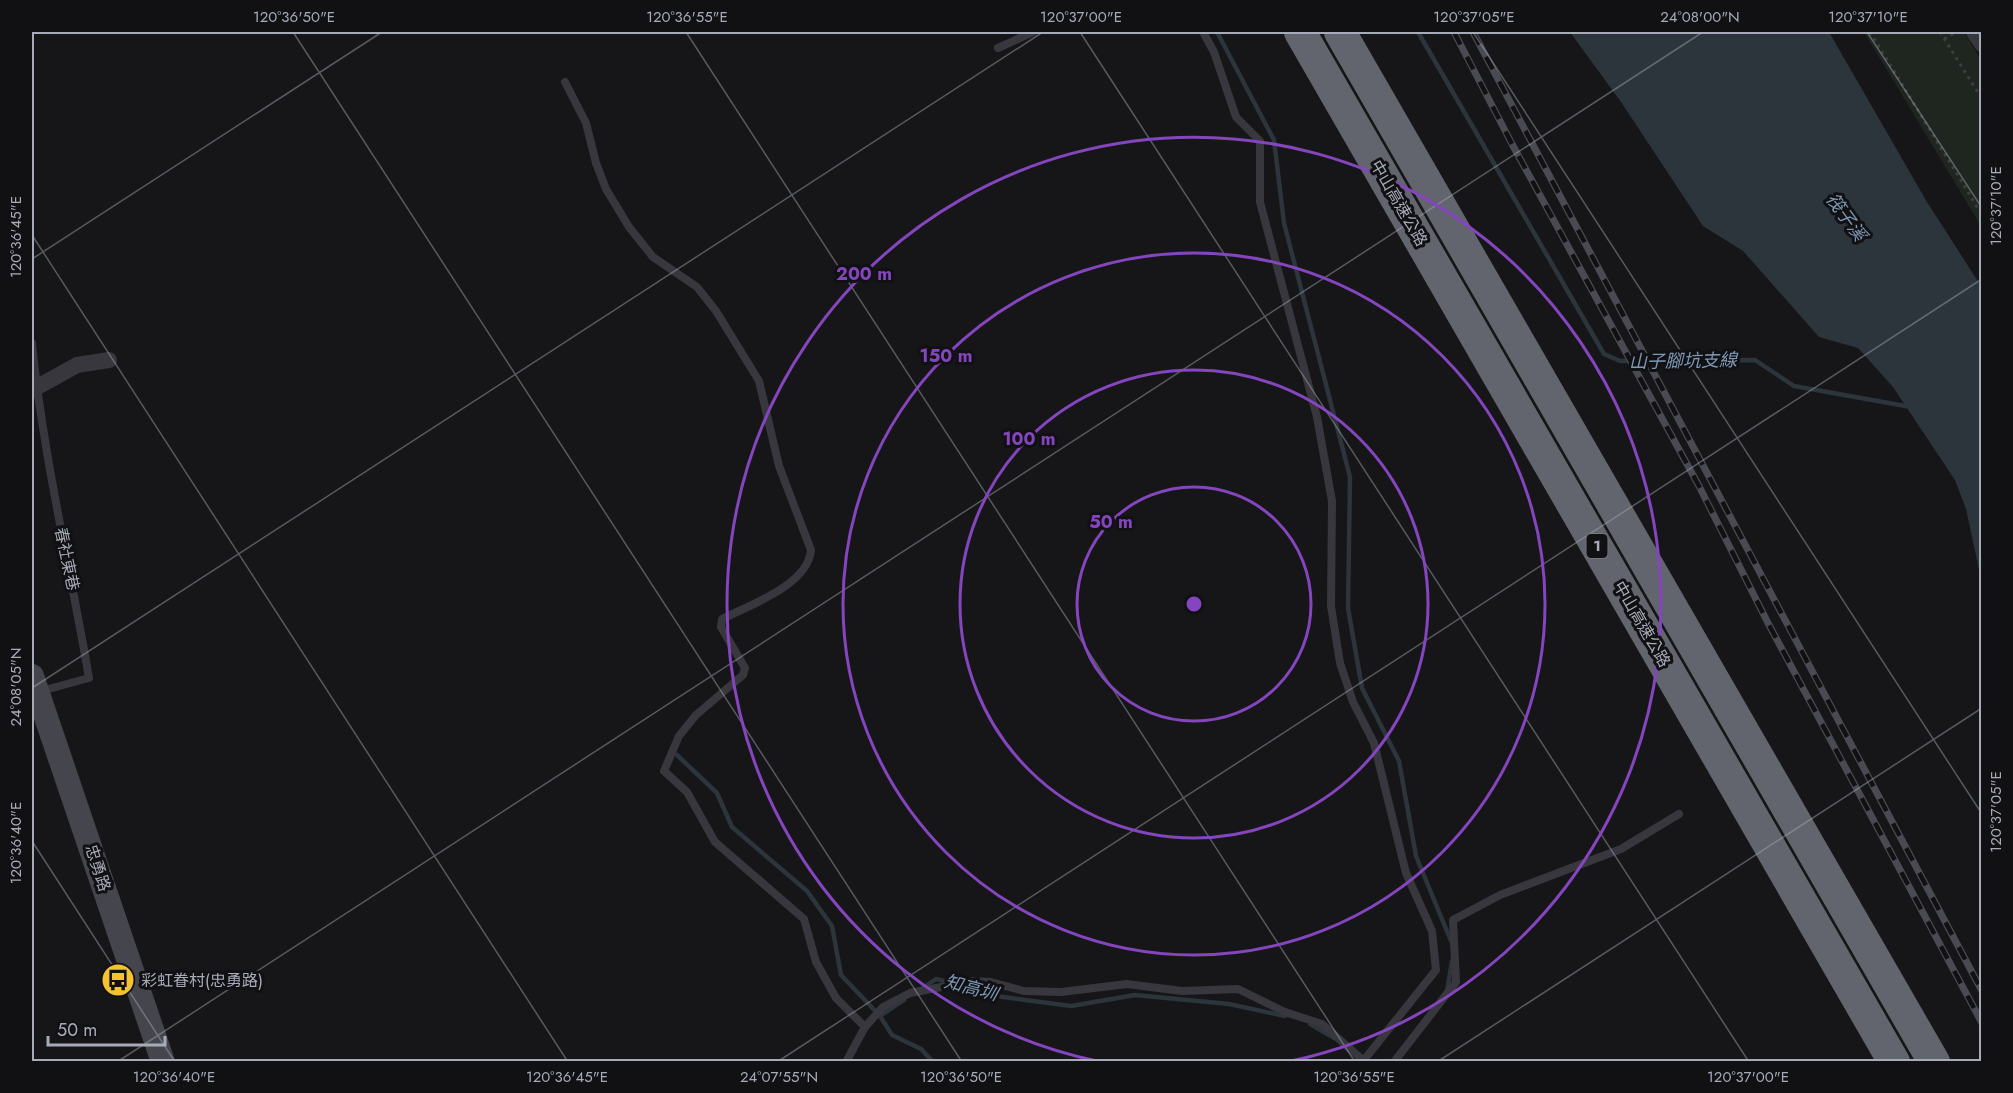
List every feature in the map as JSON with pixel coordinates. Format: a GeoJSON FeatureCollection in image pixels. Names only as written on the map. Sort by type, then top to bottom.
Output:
{"type":"FeatureCollection","features":[{"type":"Feature","properties":{"kind":"highway","name":"中山高速公路"},"geometry":{"type":"LineString","coordinates":[[1300,32],[1894,1062]]}},
{"type":"Feature","properties":{"kind":"highway","name":"中山高速公路"},"geometry":{"type":"LineString","coordinates":[[1340,32],[1934,1062]]}},
{"type":"Feature","properties":{"kind":"main road","name":"忠勇路"},"geometry":{"type":"LineString","coordinates":[[34,687],[163,1062]]}},
{"type":"Feature","properties":{"kind":"street"},"geometry":{"type":"LineString","coordinates":[[1974,32],[1982,44]]}},
{"type":"Feature","properties":{"kind":"street"},"geometry":{"type":"LineString","coordinates":[[34,388],[77,365],[109,360]]}},
{"type":"Feature","properties":{"kind":"lane"},"geometry":{"type":"LineString","coordinates":[[998,48],[1033,32]]}},
{"type":"Feature","properties":{"kind":"lane"},"geometry":{"type":"LineString","coordinates":[[846,1062],[866,1027],[883,1007],[910,993],[972,981],[991,982],[1023,991],[1061,992],[1127,984],[1182,991],[1238,989],[1285,1012],[1322,1024],[1364,1061],[1436,970],[1432,931],[1406,873],[1374,743],[1353,702],[1340,663],[1331,606],[1332,501],[1317,417],[1260,202],[1260,141],[1236,117],[1214,52],[1203,32]]}},
{"type":"Feature","properties":{"kind":"lane"},"geometry":{"type":"LineString","coordinates":[[565,82],[586,123],[596,163],[606,189],[629,227],[653,258],[697,287],[759,381],[779,466],[812,550],[810,561],[803,573],[787,585],[722,620],[721,627],[745,668],[743,675],[696,715],[679,736],[664,771],[687,792],[715,842],[804,919],[816,962],[836,998],[866,1027]]}},
{"type":"Feature","properties":{"kind":"lane"},"geometry":{"type":"LineString","coordinates":[[32,343],[34,388]]}},
{"type":"Feature","properties":{"kind":"lane","name":"春社東巷"},"geometry":{"type":"LineString","coordinates":[[34,388],[51,485],[72,575],[89,678],[34,687]]}},
{"type":"Feature","properties":{"kind":"lane"},"geometry":{"type":"LineString","coordinates":[[1394,1062],[1456,982],[1454,920],[1500,895],[1621,849],[1679,814]]}},
{"type":"Feature","properties":{"kind":"path"},"geometry":{"type":"LineString","coordinates":[[1870,32],[1982,214]]}},
{"type":"Feature","properties":{"kind":"path"},"geometry":{"type":"LineString","coordinates":[[1940,32],[1982,99]]}},
{"type":"Feature","properties":{"kind":"path"},"geometry":{"type":"LineString","coordinates":[[1944,39],[1956,32]]}},
{"type":"Feature","properties":{"kind":"shaded area"},"geometry":{"type":"Polygon","coordinates":[[[1864,32],[1964,32],[1981,60],[1981,226],[1864,32]]]}},
{"type":"Feature","properties":{"kind":"water","name":"筏子溪"},"geometry":{"type":"Polygon","coordinates":[[[1570,32],[1829,32],[1927,202],[1981,286],[1981,579],[1966,509],[1955,480],[1893,387],[1858,348],[1819,337],[1743,251],[1703,226],[1621,102],[1570,32]]]}},
{"type":"Feature","properties":{"kind":"waterway"},"geometry":{"type":"LineString","coordinates":[[1217,32],[1274,140],[1284,223],[1350,477],[1348,608],[1362,688],[1399,761],[1416,856],[1451,941]]}},
{"type":"Feature","properties":{"kind":"waterway","name":"山子腳坑支線"},"geometry":{"type":"LineString","coordinates":[[1418,32],[1604,354],[1620,361],[1755,360],[1794,386],[1911,407]]}},
{"type":"Feature","properties":{"kind":"waterway","name":"知高圳"},"geometry":{"type":"LineString","coordinates":[[677,755],[717,793],[732,827],[807,891],[832,926],[841,975],[880,1016],[904,1000]]}},
{"type":"Feature","properties":{"kind":"waterway"},"geometry":{"type":"LineString","coordinates":[[1447,991],[1452,961]]}},
{"type":"Feature","properties":{"kind":"waterway","name":"知高圳"},"geometry":{"type":"LineString","coordinates":[[921,989],[936,979],[952,983]]}},
{"type":"Feature","properties":{"kind":"waterway","name":"知高圳"},"geometry":{"type":"LineString","coordinates":[[960,985],[1003,997],[1071,1006],[1135,995],[1229,1004],[1285,1016]]}},
{"type":"Feature","properties":{"kind":"waterway"},"geometry":{"type":"LineString","coordinates":[[880,1016],[892,1035],[921,1049],[933,1062]]}},
{"type":"Feature","properties":{"kind":"waterway","name":"知高圳"},"geometry":{"type":"LineString","coordinates":[[1310,1024],[1334,1038]]}},
{"type":"Feature","properties":{"kind":"railway"},"geometry":{"type":"LineString","coordinates":[[1454,32],[1512,144],[1699,486],[1768,623],[1982,1023]]}},
{"type":"Feature","properties":{"kind":"railway"},"geometry":{"type":"LineString","coordinates":[[1473,32],[1982,991]]}},
{"type":"Feature","properties":{"kind":"place","name":"彩虹眷村(忠勇路)"},"geometry":{"type":"Point","coordinates":[118,980]}}]}
